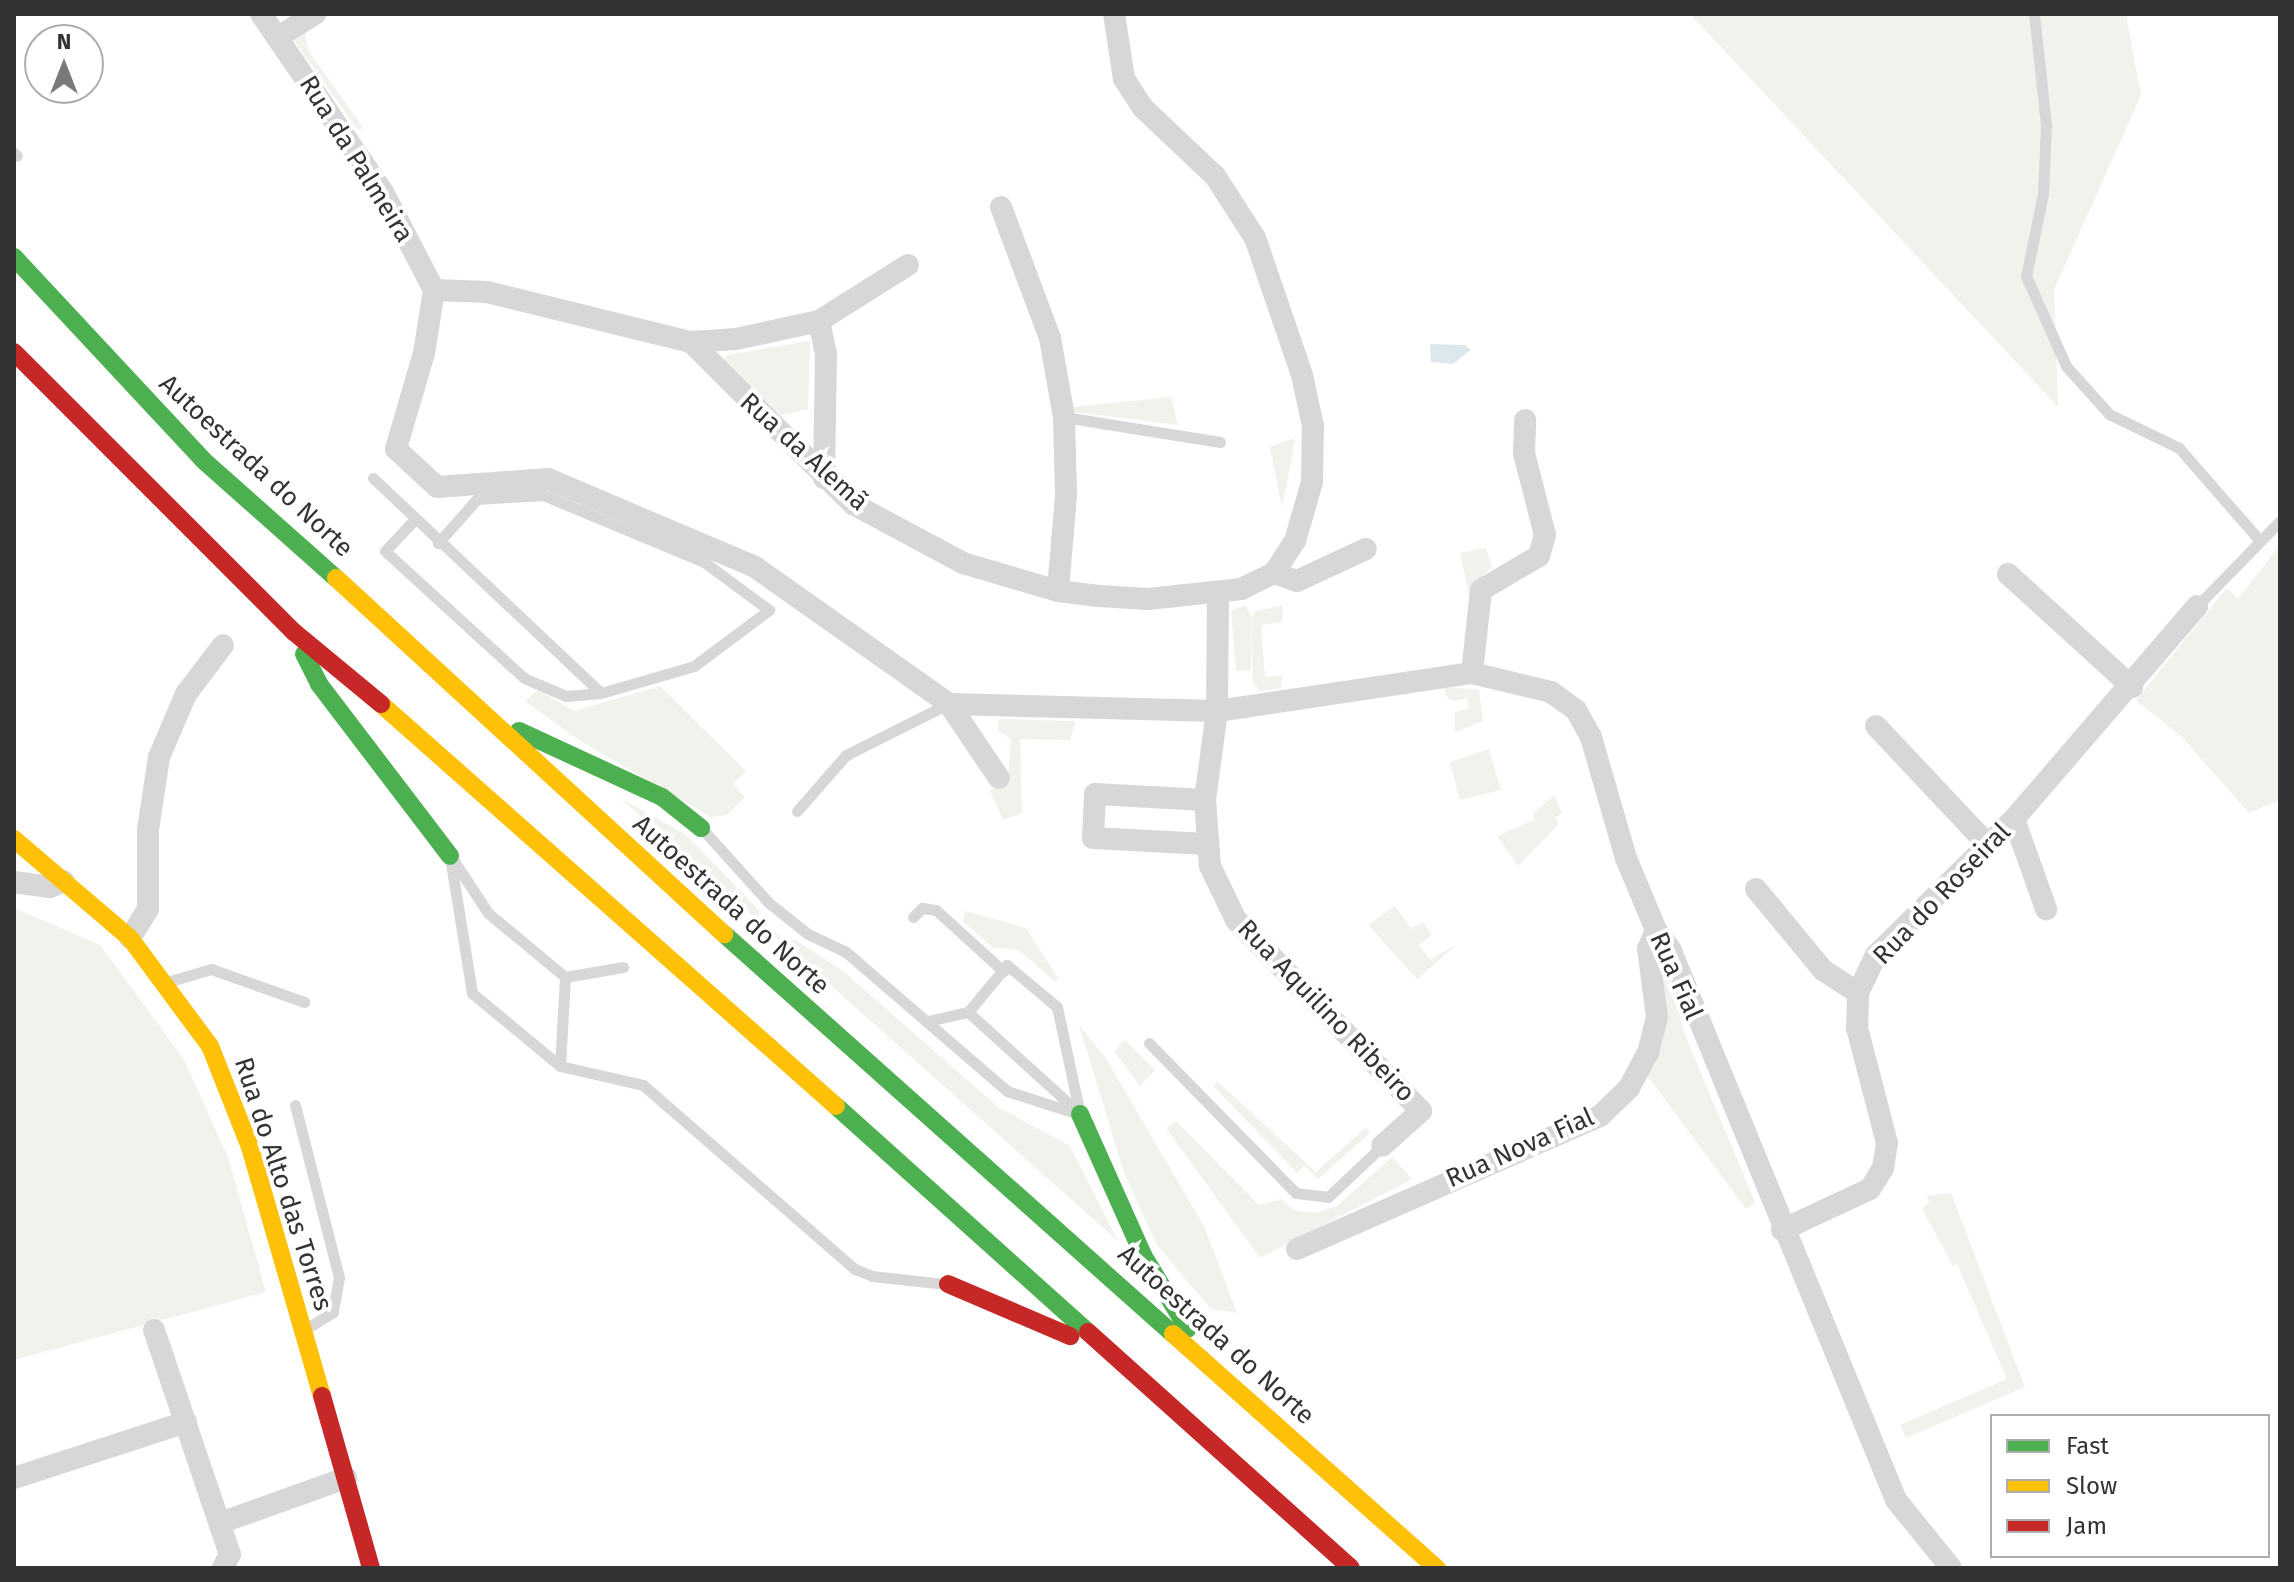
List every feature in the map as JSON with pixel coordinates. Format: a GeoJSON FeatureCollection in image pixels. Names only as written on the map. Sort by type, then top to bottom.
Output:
{"type":"FeatureCollection","features":[{"type":"Feature","properties":{"kind":"main road","name":"Autoestrada do Norte"},"geometry":{"type":"LineString","coordinates":[[14,257],[203,460],[496,720],[576,802],[1437,1568]]}},
{"type":"Feature","properties":{"kind":"main road"},"geometry":{"type":"LineString","coordinates":[[14,352],[294,632],[463,771],[1351,1568]]}},
{"type":"Feature","properties":{"kind":"main road"},"geometry":{"type":"LineString","coordinates":[[294,632],[319,684],[450,856]]}},
{"type":"Feature","properties":{"kind":"main road"},"geometry":{"type":"LineString","coordinates":[[496,720],[662,797],[701,828]]}},
{"type":"Feature","properties":{"kind":"main road","name":"Rua do Alto das Torres"},"geometry":{"type":"LineString","coordinates":[[14,839],[130,938],[166,982],[210,1046],[225,1077],[303,1330],[371,1568]]}},
{"type":"Feature","properties":{"kind":"main road"},"geometry":{"type":"LineString","coordinates":[[1080,1114],[1144,1257],[1209,1363]]}},
{"type":"Feature","properties":{"kind":"main road"},"geometry":{"type":"LineString","coordinates":[[948,1284],[1035,1317],[1117,1361]]}},
{"type":"Feature","properties":{"kind":"street","name":"Rua da Palmeira"},"geometry":{"type":"LineString","coordinates":[[261,14],[383,192],[434,290]]}},
{"type":"Feature","properties":{"kind":"street"},"geometry":{"type":"LineString","coordinates":[[278,37],[315,14]]}},
{"type":"Feature","properties":{"kind":"street"},"geometry":{"type":"LineString","coordinates":[[1114,14],[1124,79],[1143,108],[1215,176],[1255,238],[1302,375],[1313,426],[1312,482],[1295,541],[1274,573]]}},
{"type":"Feature","properties":{"kind":"street"},"geometry":{"type":"LineString","coordinates":[[1001,207],[1050,338],[1064,417],[1066,495],[1058,591]]}},
{"type":"Feature","properties":{"kind":"street"},"geometry":{"type":"LineString","coordinates":[[908,265],[819,321],[736,339],[691,342],[487,292],[434,290],[424,353],[396,449],[437,487],[548,479],[755,567],[949,704],[999,778]]}},
{"type":"Feature","properties":{"kind":"street"},"geometry":{"type":"LineString","coordinates":[[819,321],[826,353],[824,478]]}},
{"type":"Feature","properties":{"kind":"street","name":"Rua da Alemã"},"geometry":{"type":"LineString","coordinates":[[691,342],[853,504],[963,563],[1058,591],[1148,599],[1218,595],[1274,573],[1297,581],[1366,549]]}},
{"type":"Feature","properties":{"kind":"street"},"geometry":{"type":"LineString","coordinates":[[1472,673],[1481,590],[1539,556],[1545,535],[1524,453],[1525,420]]}},
{"type":"Feature","properties":{"kind":"street"},"geometry":{"type":"LineString","coordinates":[[2008,574],[2132,687]]}},
{"type":"Feature","properties":{"kind":"street","name":"Rua Aquilino Ribeiro"},"geometry":{"type":"LineString","coordinates":[[1218,595],[1217,711],[1205,800],[1210,866],[1236,920],[1421,1111],[1382,1146]]}},
{"type":"Feature","properties":{"kind":"street","name":"Rua do Roseiral"},"geometry":{"type":"LineString","coordinates":[[1782,1230],[1870,1189],[1883,1168],[1887,1143],[1857,1028],[1858,993],[1876,955],[2014,819],[2132,687],[2197,606]]}},
{"type":"Feature","properties":{"kind":"street"},"geometry":{"type":"LineString","coordinates":[[130,938],[148,909],[148,830],[159,757],[186,694],[223,645]]}},
{"type":"Feature","properties":{"kind":"street","name":"Rua Fial"},"geometry":{"type":"LineString","coordinates":[[949,704],[1217,711],[1472,673],[1551,692],[1576,710],[1591,737],[1626,858],[1656,930],[1671,951],[1782,1230],[1896,1500],[1951,1568]]}},
{"type":"Feature","properties":{"kind":"street"},"geometry":{"type":"LineString","coordinates":[[1876,726],[1988,845]]}},
{"type":"Feature","properties":{"kind":"street"},"geometry":{"type":"LineString","coordinates":[[1205,800],[1095,794],[1093,838],[1207,844]]}},
{"type":"Feature","properties":{"kind":"street"},"geometry":{"type":"LineString","coordinates":[[2014,819],[2046,909]]}},
{"type":"Feature","properties":{"kind":"street"},"geometry":{"type":"LineString","coordinates":[[14,882],[50,887],[64,881]]}},
{"type":"Feature","properties":{"kind":"street"},"geometry":{"type":"LineString","coordinates":[[1756,889],[1823,970],[1858,993]]}},
{"type":"Feature","properties":{"kind":"street","name":"Rua Nova Fial"},"geometry":{"type":"LineString","coordinates":[[1297,1249],[1600,1116],[1629,1088],[1648,1053],[1657,1017],[1648,949],[1656,930]]}},
{"type":"Feature","properties":{"kind":"street"},"geometry":{"type":"LineString","coordinates":[[154,1330],[230,1554],[223,1568]]}},
{"type":"Feature","properties":{"kind":"street"},"geometry":{"type":"LineString","coordinates":[[14,1478],[186,1422]]}},
{"type":"Feature","properties":{"kind":"street"},"geometry":{"type":"LineString","coordinates":[[220,1523],[346,1478]]}},
{"type":"Feature","properties":{"kind":"lane"},"geometry":{"type":"LineString","coordinates":[[2034,14],[2046,125],[2043,194],[2026,276],[2066,366],[2109,414],[2179,448],[2260,541]]}},
{"type":"Feature","properties":{"kind":"lane"},"geometry":{"type":"LineString","coordinates":[[1064,417],[1220,442]]}},
{"type":"Feature","properties":{"kind":"lane"},"geometry":{"type":"LineString","coordinates":[[373,478],[438,543],[601,693]]}},
{"type":"Feature","properties":{"kind":"lane"},"geometry":{"type":"LineString","coordinates":[[414,520],[385,551],[524,678],[566,696],[601,693],[694,666],[769,610],[704,562],[543,495],[477,499],[438,543]]}},
{"type":"Feature","properties":{"kind":"lane"},"geometry":{"type":"LineString","coordinates":[[2197,606],[2280,521]]}},
{"type":"Feature","properties":{"kind":"lane"},"geometry":{"type":"LineString","coordinates":[[797,811],[846,755],[949,704]]}},
{"type":"Feature","properties":{"kind":"lane"},"geometry":{"type":"LineString","coordinates":[[701,828],[769,903],[808,934],[846,952],[1007,1091],[1080,1114]]}},
{"type":"Feature","properties":{"kind":"lane"},"geometry":{"type":"LineString","coordinates":[[450,856],[488,913],[565,977],[623,967]]}},
{"type":"Feature","properties":{"kind":"lane"},"geometry":{"type":"LineString","coordinates":[[450,856],[472,993],[560,1066],[643,1085],[855,1269],[872,1276],[948,1284]]}},
{"type":"Feature","properties":{"kind":"lane"},"geometry":{"type":"LineString","coordinates":[[913,917],[922,908],[936,910],[1003,971]]}},
{"type":"Feature","properties":{"kind":"lane"},"geometry":{"type":"LineString","coordinates":[[928,1021],[968,1012],[1007,965],[1057,1007],[1080,1114]]}},
{"type":"Feature","properties":{"kind":"lane"},"geometry":{"type":"LineString","coordinates":[[166,982],[211,969],[304,1002]]}},
{"type":"Feature","properties":{"kind":"lane"},"geometry":{"type":"LineString","coordinates":[[560,1066],[565,977]]}},
{"type":"Feature","properties":{"kind":"lane"},"geometry":{"type":"LineString","coordinates":[[968,1012],[1080,1114]]}},
{"type":"Feature","properties":{"kind":"lane","name":"Rua Aquilino Ribeiro"},"geometry":{"type":"LineString","coordinates":[[1149,1043],[1296,1193],[1328,1197],[1382,1146]]}},
{"type":"Feature","properties":{"kind":"lane"},"geometry":{"type":"LineString","coordinates":[[295,1105],[339,1277],[333,1312],[303,1330]]}},
{"type":"Feature","properties":{"kind":"shaded area"},"geometry":{"type":"Polygon","coordinates":[[[1690,14],[2126,14],[2141,95],[2054,290],[2058,407],[1690,14]]]}},
{"type":"Feature","properties":{"kind":"shaded area"},"geometry":{"type":"Polygon","coordinates":[[[305,32],[308,50],[364,129],[357,129],[293,39],[305,32]]]}},
{"type":"Feature","properties":{"kind":"shaded area"},"geometry":{"type":"Polygon","coordinates":[[[810,341],[808,409],[781,415],[723,361],[727,355],[810,341]]]}},
{"type":"Feature","properties":{"kind":"shaded area"},"geometry":{"type":"Polygon","coordinates":[[[1430,344],[1465,345],[1471,350],[1453,364],[1431,362],[1430,344]]]}},
{"type":"Feature","properties":{"kind":"shaded area"},"geometry":{"type":"Polygon","coordinates":[[[1171,397],[1178,425],[1074,412],[1073,407],[1171,397]]]}},
{"type":"Feature","properties":{"kind":"shaded area"},"geometry":{"type":"Polygon","coordinates":[[[1295,440],[1282,508],[1270,447],[1295,440]]]}},
{"type":"Feature","properties":{"kind":"shaded area"},"geometry":{"type":"Polygon","coordinates":[[[2280,545],[2280,800],[2249,813],[2182,737],[2136,700],[2227,588],[2238,599],[2280,545]]]}},
{"type":"Feature","properties":{"kind":"shaded area"},"geometry":{"type":"Polygon","coordinates":[[[1486,548],[1492,567],[1473,587],[1470,600],[1460,553],[1486,548]]]}},
{"type":"Feature","properties":{"kind":"shaded area"},"geometry":{"type":"Polygon","coordinates":[[[1245,605],[1251,615],[1251,670],[1236,671],[1231,611],[1245,605]]]}},
{"type":"Feature","properties":{"kind":"shaded area"},"geometry":{"type":"Polygon","coordinates":[[[1283,605],[1282,622],[1261,625],[1265,677],[1282,675],[1281,688],[1260,691],[1253,683],[1251,618],[1256,611],[1283,605]]]}},
{"type":"Feature","properties":{"kind":"shaded area"},"geometry":{"type":"Polygon","coordinates":[[[660,686],[746,771],[733,784],[745,797],[727,815],[711,817],[577,739],[525,701],[538,690],[574,711],[660,686]]]}},
{"type":"Feature","properties":{"kind":"shaded area"},"geometry":{"type":"Polygon","coordinates":[[[1444,687],[1479,690],[1483,721],[1455,732],[1455,712],[1469,708],[1467,698],[1453,701],[1447,697],[1444,687]]]}},
{"type":"Feature","properties":{"kind":"shaded area"},"geometry":{"type":"Polygon","coordinates":[[[998,719],[1076,721],[1070,740],[1020,739],[1022,813],[1003,820],[990,791],[1008,780],[1011,739],[998,731],[998,719]]]}},
{"type":"Feature","properties":{"kind":"shaded area"},"geometry":{"type":"Polygon","coordinates":[[[1489,749],[1501,790],[1460,800],[1450,762],[1489,749]]]}},
{"type":"Feature","properties":{"kind":"shaded area"},"geometry":{"type":"Polygon","coordinates":[[[1554,795],[1562,813],[1556,817],[1559,824],[1518,866],[1497,836],[1534,820],[1533,814],[1554,795]]]}},
{"type":"Feature","properties":{"kind":"shaded area"},"geometry":{"type":"Polygon","coordinates":[[[620,798],[685,834],[758,909],[760,920],[785,941],[796,940],[843,971],[998,1107],[1070,1146],[1118,1241],[620,798]]]}},
{"type":"Feature","properties":{"kind":"shaded area"},"geometry":{"type":"Polygon","coordinates":[[[1395,906],[1411,929],[1423,922],[1432,935],[1419,945],[1430,960],[1459,943],[1417,979],[1368,925],[1395,906]]]}},
{"type":"Feature","properties":{"kind":"shaded area"},"geometry":{"type":"Polygon","coordinates":[[[14,908],[100,945],[183,1058],[228,1157],[266,1292],[14,1360],[14,908]]]}},
{"type":"Feature","properties":{"kind":"shaded area"},"geometry":{"type":"Polygon","coordinates":[[[965,911],[1026,928],[1059,980],[1054,981],[1019,950],[992,947],[963,921],[965,911]]]}},
{"type":"Feature","properties":{"kind":"shaded area"},"geometry":{"type":"Polygon","coordinates":[[[1658,953],[1664,957],[1685,1035],[1755,1202],[1746,1209],[1646,1074],[1658,953]]]}},
{"type":"Feature","properties":{"kind":"shaded area"},"geometry":{"type":"Polygon","coordinates":[[[1079,1025],[1105,1057],[1205,1228],[1237,1313],[1211,1309],[1157,1245],[1124,1173],[1079,1025]]]}},
{"type":"Feature","properties":{"kind":"shaded area"},"geometry":{"type":"Polygon","coordinates":[[[1125,1040],[1155,1070],[1140,1086],[1114,1051],[1125,1040]]]}},
{"type":"Feature","properties":{"kind":"shaded area"},"geometry":{"type":"Polygon","coordinates":[[[1218,1082],[1316,1172],[1365,1128],[1370,1133],[1318,1179],[1304,1166],[1297,1173],[1213,1086],[1218,1082]]]}},
{"type":"Feature","properties":{"kind":"shaded area"},"geometry":{"type":"Polygon","coordinates":[[[1176,1121],[1259,1205],[1281,1199],[1293,1210],[1316,1213],[1337,1206],[1392,1157],[1412,1179],[1260,1258],[1166,1128],[1176,1121]]]}},
{"type":"Feature","properties":{"kind":"shaded area"},"geometry":{"type":"Polygon","coordinates":[[[1951,1193],[2025,1387],[1906,1438],[1900,1425],[2007,1379],[1957,1264],[1953,1266],[1922,1209],[1930,1201],[1926,1196],[1951,1193]]]}},
{"type":"Feature","properties":{"kind":"traffic: fast"},"geometry":{"type":"LineString","coordinates":[[14,257],[203,460],[336,578]]}},
{"type":"Feature","properties":{"kind":"traffic: fast"},"geometry":{"type":"LineString","coordinates":[[304,654],[319,684],[450,856]]}},
{"type":"Feature","properties":{"kind":"traffic: fast"},"geometry":{"type":"LineString","coordinates":[[519,731],[662,797],[701,828]]}},
{"type":"Feature","properties":{"kind":"traffic: fast"},"geometry":{"type":"LineString","coordinates":[[724,934],[1173,1334]]}},
{"type":"Feature","properties":{"kind":"traffic: fast"},"geometry":{"type":"LineString","coordinates":[[836,1106],[1088,1332]]}},
{"type":"Feature","properties":{"kind":"traffic: fast"},"geometry":{"type":"LineString","coordinates":[[1080,1114],[1144,1257],[1188,1329]]}},
{"type":"Feature","properties":{"kind":"traffic: slow"},"geometry":{"type":"LineString","coordinates":[[336,578],[724,934]]}},
{"type":"Feature","properties":{"kind":"traffic: slow"},"geometry":{"type":"LineString","coordinates":[[381,704],[836,1106]]}},
{"type":"Feature","properties":{"kind":"traffic: slow"},"geometry":{"type":"LineString","coordinates":[[14,839],[130,938],[210,1046],[250,1147],[322,1396]]}},
{"type":"Feature","properties":{"kind":"traffic: slow"},"geometry":{"type":"LineString","coordinates":[[1173,1334],[1437,1568]]}},
{"type":"Feature","properties":{"kind":"traffic: jam"},"geometry":{"type":"LineString","coordinates":[[14,352],[294,632],[381,704]]}},
{"type":"Feature","properties":{"kind":"traffic: jam"},"geometry":{"type":"LineString","coordinates":[[948,1284],[1070,1336]]}},
{"type":"Feature","properties":{"kind":"traffic: jam"},"geometry":{"type":"LineString","coordinates":[[1088,1332],[1351,1568]]}},
{"type":"Feature","properties":{"kind":"traffic: jam"},"geometry":{"type":"LineString","coordinates":[[322,1396],[371,1568]]}}]}
